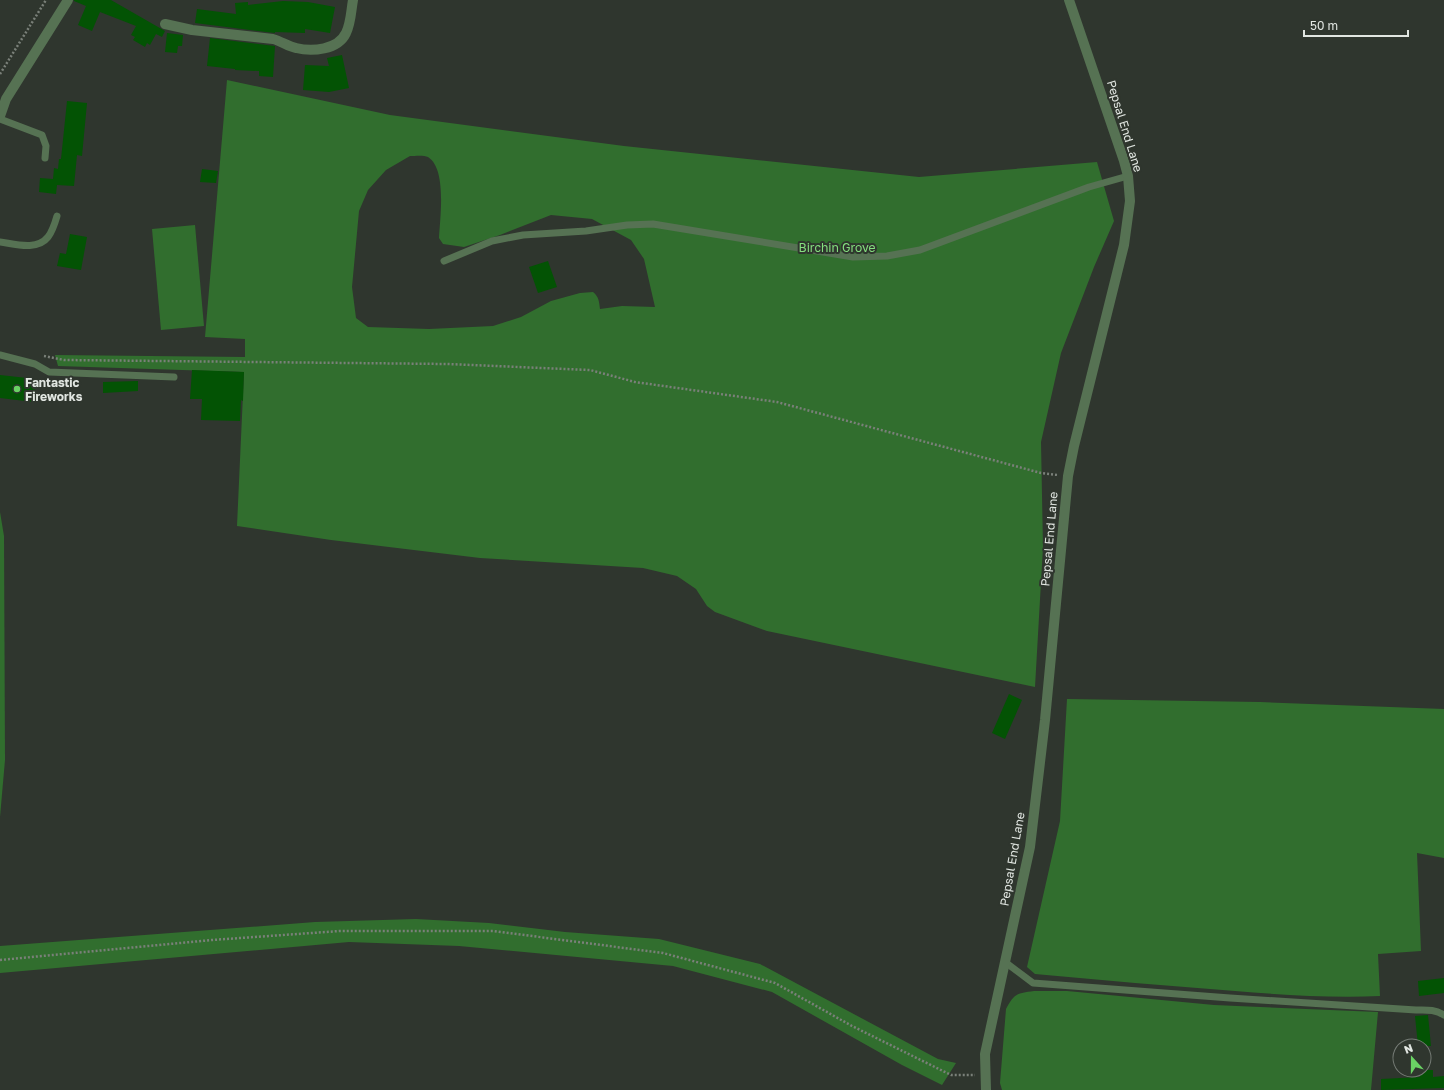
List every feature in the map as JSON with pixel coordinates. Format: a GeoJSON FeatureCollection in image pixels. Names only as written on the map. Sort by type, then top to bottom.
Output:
{"type":"FeatureCollection","features":[{"type":"Feature","properties":{"kind":"street"},"geometry":{"type":"LineString","coordinates":[[0,117],[6,99],[68,0]]}},
{"type":"Feature","properties":{"kind":"street"},"geometry":{"type":"LineString","coordinates":[[165,24],[192,30],[273,39],[282,41],[295,48],[312,50],[322,49],[338,43],[344,38],[350,23],[353,0]]}},
{"type":"Feature","properties":{"kind":"street","name":"Pepsal End Lane"},"geometry":{"type":"LineString","coordinates":[[986,1090],[985,1054],[1030,847],[1045,720],[1068,476],[1074,446],[1124,245],[1130,201],[1128,176],[1069,0]]}},
{"type":"Feature","properties":{"kind":"lane"},"geometry":{"type":"LineString","coordinates":[[0,117],[42,135],[46,146],[45,158]]}},
{"type":"Feature","properties":{"kind":"lane"},"geometry":{"type":"LineString","coordinates":[[444,261],[492,241],[523,235],[586,231],[627,225],[653,224],[853,257],[887,256],[920,250],[1089,187],[1128,176]]}},
{"type":"Feature","properties":{"kind":"lane"},"geometry":{"type":"LineString","coordinates":[[0,242],[22,246],[30,246],[42,242],[49,236],[57,216]]}},
{"type":"Feature","properties":{"kind":"lane"},"geometry":{"type":"LineString","coordinates":[[0,355],[35,364],[49,372],[174,377]]}},
{"type":"Feature","properties":{"kind":"lane"},"geometry":{"type":"LineString","coordinates":[[1005,962],[1033,983],[1230,998],[1416,1010],[1432,1009],[1444,1015]]}},
{"type":"Feature","properties":{"kind":"path"},"geometry":{"type":"LineString","coordinates":[[0,74],[46,0]]}},
{"type":"Feature","properties":{"kind":"path"},"geometry":{"type":"LineString","coordinates":[[42,356],[64,360],[447,364],[590,370],[635,382],[777,402],[1041,474],[1068,476]]}},
{"type":"Feature","properties":{"kind":"path"},"geometry":{"type":"LineString","coordinates":[[0,960],[212,940],[340,931],[493,931],[663,953],[775,983],[852,1026],[951,1075],[985,1075]]}},
{"type":"Feature","properties":{"kind":"green space","name":"Birchin Grove"},"geometry":{"type":"Polygon","coordinates":[[[227,80],[390,115],[624,146],[919,177],[1097,162],[1114,221],[1094,267],[1061,353],[1041,442],[1043,547],[1035,687],[767,631],[715,612],[707,606],[696,589],[677,576],[643,568],[480,558],[331,540],[237,526],[244,372],[58,366],[55,355],[245,357],[245,339],[205,337],[227,80]],[[410,156],[386,170],[368,190],[359,211],[352,287],[356,318],[368,327],[429,329],[493,326],[521,317],[551,301],[580,293],[593,292],[598,299],[600,309],[622,306],[655,307],[644,259],[631,240],[592,219],[551,215],[464,247],[443,244],[439,238],[441,194],[438,172],[434,163],[428,157],[410,156]]]}},
{"type":"Feature","properties":{"kind":"green space"},"geometry":{"type":"Polygon","coordinates":[[[195,225],[204,326],[161,330],[152,229],[195,225]]]}},
{"type":"Feature","properties":{"kind":"green space"},"geometry":{"type":"Polygon","coordinates":[[[0,512],[4,536],[5,760],[0,817],[0,512]]]}},
{"type":"Feature","properties":{"kind":"green space"},"geometry":{"type":"Polygon","coordinates":[[[1067,699],[1260,702],[1444,709],[1444,858],[1417,853],[1421,951],[1378,954],[1380,996],[1362,997],[1271,994],[1035,974],[1027,967],[1060,821],[1067,699]]]}},
{"type":"Feature","properties":{"kind":"green space"},"geometry":{"type":"Polygon","coordinates":[[[416,919],[489,923],[565,932],[659,939],[760,964],[938,1059],[956,1063],[942,1085],[902,1065],[772,992],[673,966],[459,946],[349,942],[0,973],[0,946],[315,922],[416,919]]]}},
{"type":"Feature","properties":{"kind":"green space"},"geometry":{"type":"Polygon","coordinates":[[[1034,991],[1067,991],[1214,1005],[1378,1012],[1371,1090],[1002,1090],[1000,1083],[1006,1009],[1011,1000],[1017,995],[1034,991]]]}},
{"type":"Feature","properties":{"kind":"building"},"geometry":{"type":"Polygon","coordinates":[[[74,0],[111,0],[165,31],[162,37],[156,34],[150,45],[147,43],[145,47],[133,40],[135,37],[131,35],[136,26],[100,12],[92,31],[78,25],[86,6],[74,0]]]}},
{"type":"Feature","properties":{"kind":"building"},"geometry":{"type":"Polygon","coordinates":[[[283,1],[308,2],[335,7],[330,33],[305,29],[305,33],[275,33],[195,23],[197,9],[236,14],[235,3],[248,2],[248,5],[283,1]]]}},
{"type":"Feature","properties":{"kind":"building"},"geometry":{"type":"Polygon","coordinates":[[[167,33],[183,35],[182,46],[178,46],[177,53],[165,52],[167,33]]]}},
{"type":"Feature","properties":{"kind":"building"},"geometry":{"type":"Polygon","coordinates":[[[210,38],[275,46],[273,77],[259,76],[259,71],[235,70],[207,66],[210,38]]]}},
{"type":"Feature","properties":{"kind":"building"},"geometry":{"type":"Polygon","coordinates":[[[342,55],[349,88],[329,92],[303,90],[305,65],[329,66],[327,58],[342,55]]]}},
{"type":"Feature","properties":{"kind":"building"},"geometry":{"type":"Polygon","coordinates":[[[67,101],[87,103],[82,156],[77,155],[74,186],[57,185],[56,194],[39,192],[40,178],[53,179],[54,168],[58,169],[59,159],[61,159],[67,101]]]}},
{"type":"Feature","properties":{"kind":"building"},"geometry":{"type":"Polygon","coordinates":[[[202,169],[218,171],[216,183],[200,182],[202,169]]]}},
{"type":"Feature","properties":{"kind":"building"},"geometry":{"type":"Polygon","coordinates":[[[70,234],[87,237],[81,270],[57,266],[60,253],[66,254],[70,234]]]}},
{"type":"Feature","properties":{"kind":"building"},"geometry":{"type":"Polygon","coordinates":[[[548,261],[557,287],[538,293],[529,267],[548,261]]]}},
{"type":"Feature","properties":{"kind":"building"},"geometry":{"type":"Polygon","coordinates":[[[192,370],[244,372],[243,401],[241,400],[240,421],[201,420],[202,399],[190,399],[192,370]]]}},
{"type":"Feature","properties":{"kind":"building","name":"Fantastic Fireworks"},"geometry":{"type":"Polygon","coordinates":[[[0,375],[36,379],[34,402],[0,398],[0,375]]]}},
{"type":"Feature","properties":{"kind":"building"},"geometry":{"type":"Polygon","coordinates":[[[138,381],[138,391],[103,393],[103,382],[138,381]]]}},
{"type":"Feature","properties":{"kind":"building"},"geometry":{"type":"Polygon","coordinates":[[[1009,694],[1022,700],[1005,739],[992,733],[1009,694]]]}},
{"type":"Feature","properties":{"kind":"building"},"geometry":{"type":"Polygon","coordinates":[[[1444,978],[1444,993],[1419,996],[1418,981],[1444,978]]]}},
{"type":"Feature","properties":{"kind":"building"},"geometry":{"type":"Polygon","coordinates":[[[1428,1015],[1430,1038],[1417,1038],[1415,1016],[1428,1015]]]}},
{"type":"Feature","properties":{"kind":"building"},"geometry":{"type":"Polygon","coordinates":[[[1433,1070],[1433,1077],[1444,1076],[1444,1088],[1381,1090],[1381,1079],[1432,1078],[1433,1070]]]}},
{"type":"Feature","properties":{"kind":"place","name":"Fantastic Fireworks"},"geometry":{"type":"Point","coordinates":[17,389]}}]}
